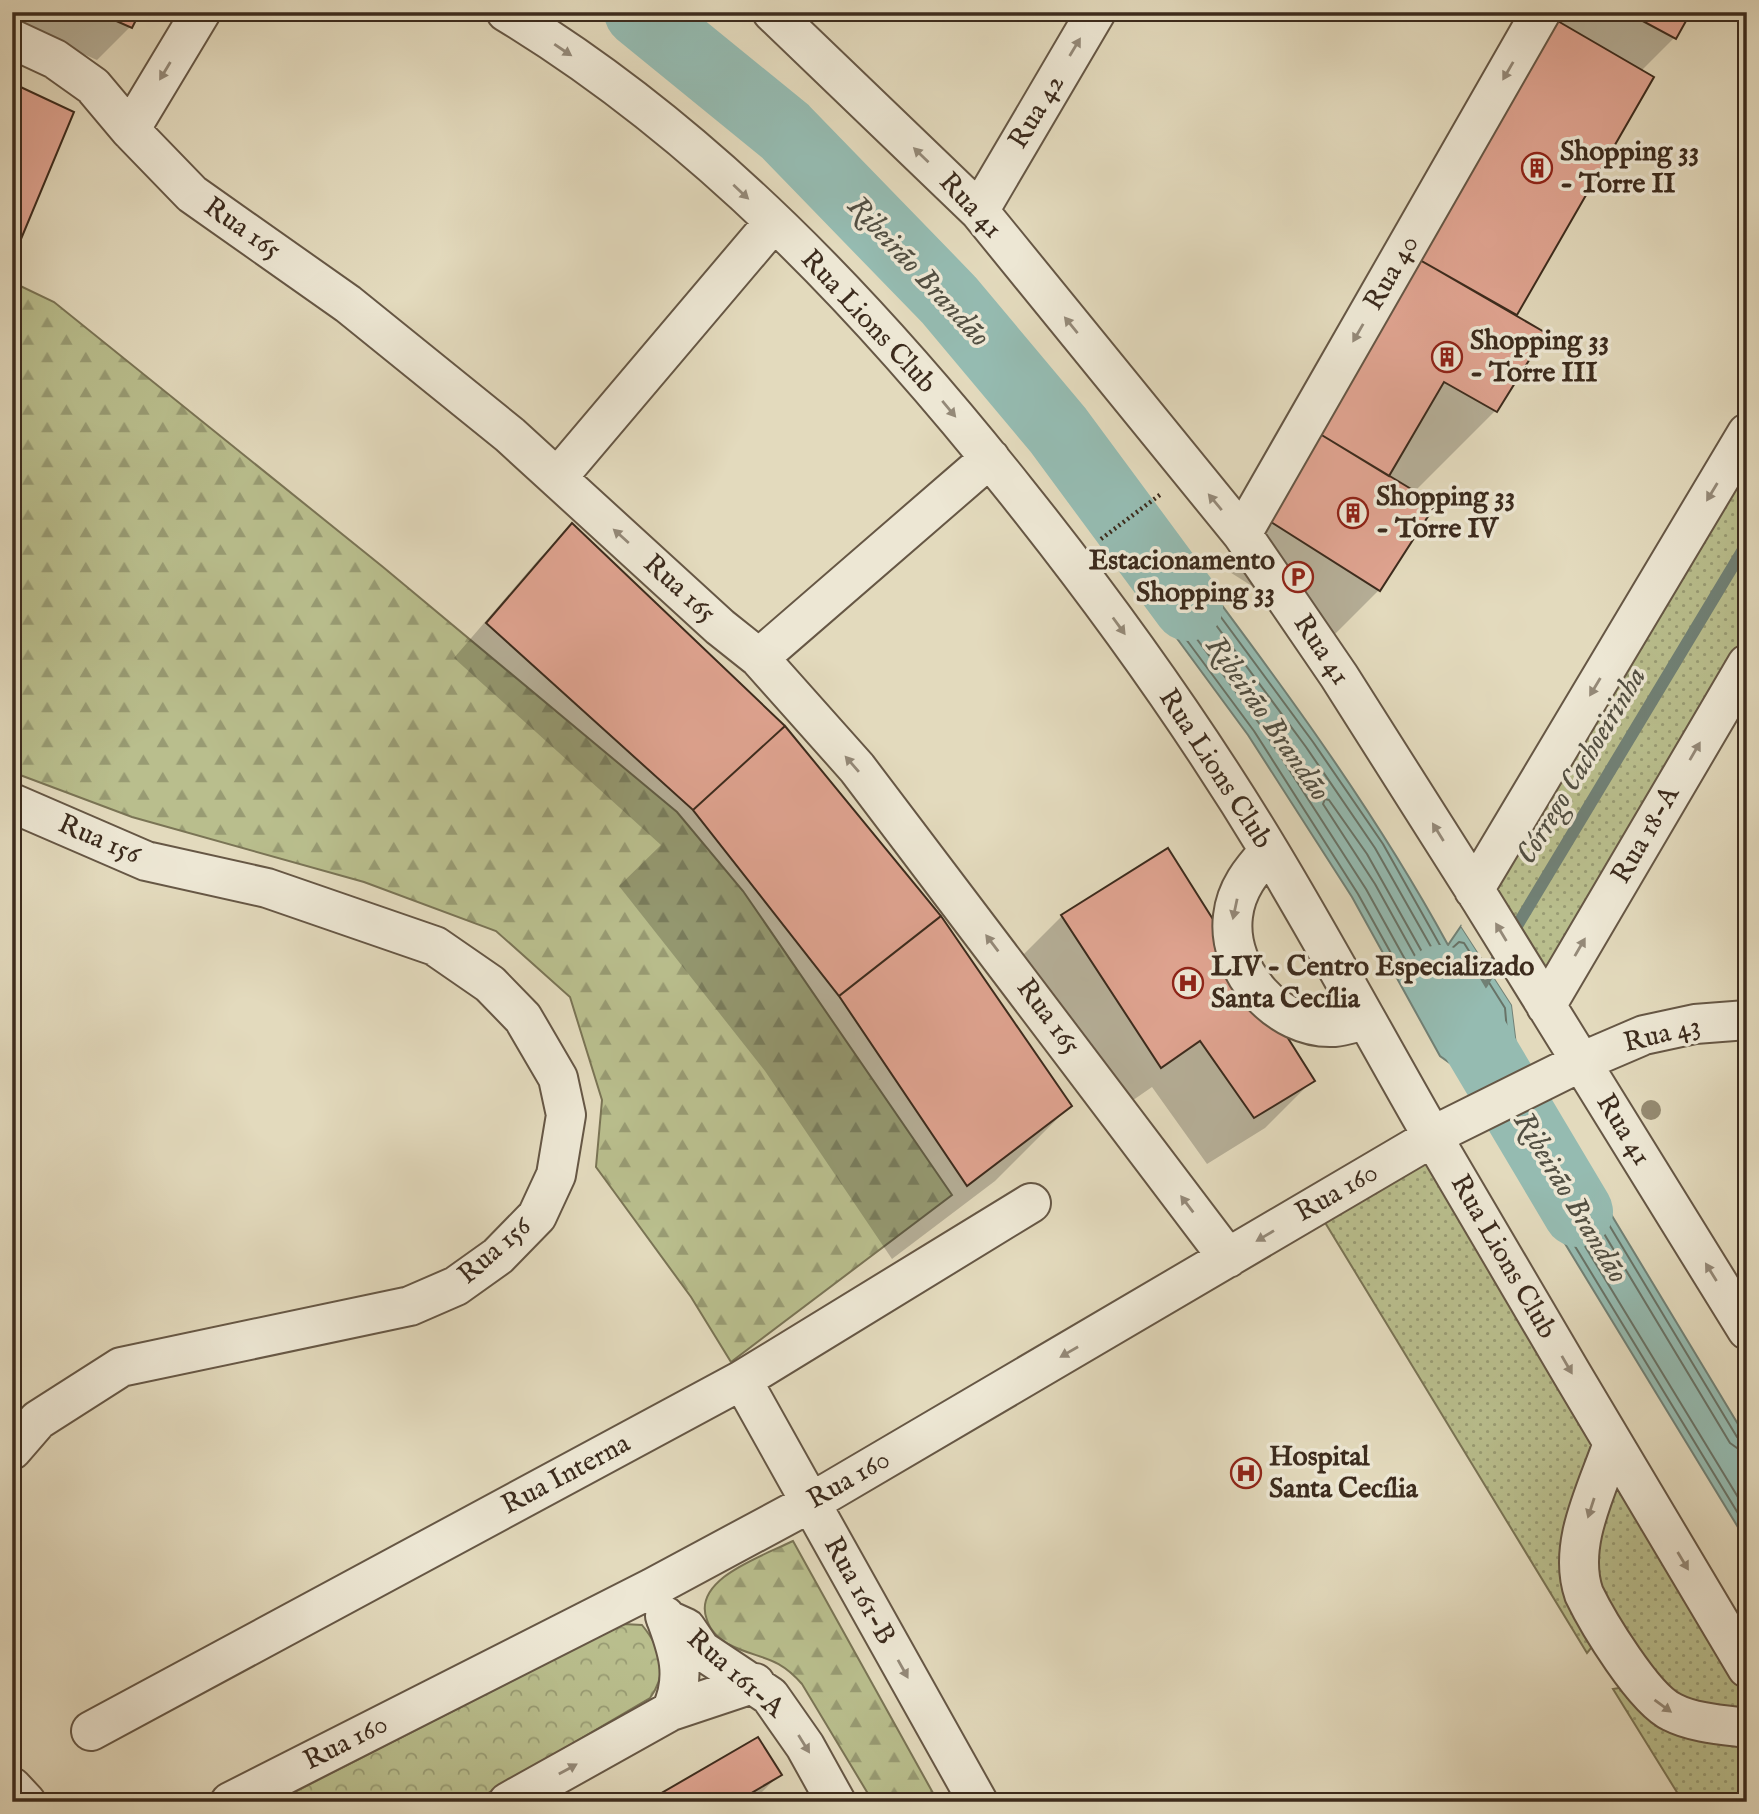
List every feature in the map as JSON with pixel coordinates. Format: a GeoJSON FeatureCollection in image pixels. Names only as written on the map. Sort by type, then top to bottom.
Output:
{"type":"FeatureCollection","features":[{"type":"Feature","properties":{"kind":"street"},"geometry":{"type":"LineString","coordinates":[[130,130],[201,12]]}},
{"type":"Feature","properties":{"kind":"street","name":"Rua Lions Club"},"geometry":{"type":"LineString","coordinates":[[506,12],[614,83],[773,223],[906,358],[1072,562],[1176,709],[1269,851],[1366,1020],[1442,1132],[1613,1443],[1747,1668]]}},
{"type":"Feature","properties":{"kind":"street","name":"Rua 41"},"geometry":{"type":"LineString","coordinates":[[772,12],[979,211],[1242,534],[1339,676],[1478,895],[1546,1006],[1575,1061],[1747,1330]]}},
{"type":"Feature","properties":{"kind":"street","name":"Rua 42"},"geometry":{"type":"LineString","coordinates":[[979,211],[1096,12]]}},
{"type":"Feature","properties":{"kind":"street","name":"Rua 40"},"geometry":{"type":"LineString","coordinates":[[1242,534],[1541,12]]}},
{"type":"Feature","properties":{"kind":"street","name":"Rua 165"},"geometry":{"type":"LineString","coordinates":[[12,39],[55,59],[93,86],[130,130],[192,194],[348,304],[510,435],[720,627],[759,658],[873,789],[1228,1258]]}},
{"type":"Feature","properties":{"kind":"street"},"geometry":{"type":"LineString","coordinates":[[557,478],[773,223]]}},
{"type":"Feature","properties":{"kind":"street"},"geometry":{"type":"LineString","coordinates":[[1478,895],[1747,433]]}},
{"type":"Feature","properties":{"kind":"street"},"geometry":{"type":"LineString","coordinates":[[759,658],[990,458]]}},
{"type":"Feature","properties":{"kind":"street","name":"Rua 18-A"},"geometry":{"type":"LineString","coordinates":[[1546,1006],[1747,664]]}},
{"type":"Feature","properties":{"kind":"street","name":"Rua 156"},"geometry":{"type":"LineString","coordinates":[[12,803],[146,861],[267,888],[435,946],[491,984],[523,1018],[558,1078],[566,1115],[556,1175],[537,1216],[498,1256],[456,1286],[410,1306],[121,1367],[38,1420],[12,1450]]}},
{"type":"Feature","properties":{"kind":"street"},"geometry":{"type":"LineString","coordinates":[[1269,851],[1249,872],[1239,891],[1233,917],[1234,943],[1242,965],[1268,1003],[1287,1016],[1310,1024],[1335,1027],[1366,1020]]}},
{"type":"Feature","properties":{"kind":"street","name":"Rua 43"},"geometry":{"type":"LineString","coordinates":[[1442,1132],[1575,1061],[1644,1035],[1668,1029],[1747,1020]]}},
{"type":"Feature","properties":{"kind":"street","name":"Rua 160"},"geometry":{"type":"LineString","coordinates":[[230,1802],[659,1604],[810,1503],[1442,1132]]}},
{"type":"Feature","properties":{"kind":"street","name":"Rua Interna"},"geometry":{"type":"LineString","coordinates":[[91,1731],[742,1380],[1031,1203]]}},
{"type":"Feature","properties":{"kind":"street","name":"Rua 161-B"},"geometry":{"type":"LineString","coordinates":[[742,1380],[978,1802]]}},
{"type":"Feature","properties":{"kind":"street"},"geometry":{"type":"LineString","coordinates":[[1613,1443],[1583,1531],[1578,1557],[1578,1578],[1584,1594],[1644,1689],[1658,1703],[1672,1713],[1747,1728]]}},
{"type":"Feature","properties":{"kind":"street"},"geometry":{"type":"LineString","coordinates":[[659,1604],[682,1673],[680,1692],[671,1711]]}},
{"type":"Feature","properties":{"kind":"street","name":"Rua 161-A"},"geometry":{"type":"LineString","coordinates":[[659,1604],[686,1628],[701,1650],[723,1667],[755,1683],[788,1720],[832,1800]]}},
{"type":"Feature","properties":{"kind":"street"},"geometry":{"type":"LineString","coordinates":[[508,1802],[671,1711],[755,1683]]}},
{"type":"Feature","properties":{"kind":"street"},"geometry":{"type":"LineString","coordinates":[[12,1787],[26,1802]]}},
{"type":"Feature","properties":{"kind":"path"},"geometry":{"type":"LineString","coordinates":[[1072,562],[1190,472]]}},
{"type":"Feature","properties":{"kind":"green space"},"geometry":{"type":"Polygon","coordinates":[[[12,282],[54,302],[383,567],[677,812],[743,891],[952,1195],[731,1362],[691,1297],[596,1167],[602,1100],[570,997],[496,931],[364,882],[132,817],[12,772],[12,282]]]}},
{"type":"Feature","properties":{"kind":"green space"},"geometry":{"type":"Polygon","coordinates":[[[1747,433],[1747,664],[1546,1006],[1481,900],[1747,433]]]}},
{"type":"Feature","properties":{"kind":"green space"},"geometry":{"type":"Polygon","coordinates":[[[1433,1137],[1747,1668],[1747,1802],[1683,1802],[1613,1689],[1638,1685],[1604,1632],[1587,1653],[1315,1206],[1433,1137]]]}},
{"type":"Feature","properties":{"kind":"green space"},"geometry":{"type":"Polygon","coordinates":[[[793,1541],[938,1802],[873,1802],[802,1684],[793,1674],[775,1662],[725,1642],[710,1627],[705,1605],[709,1592],[719,1581],[748,1562],[793,1541]]]}},
{"type":"Feature","properties":{"kind":"green space"},"geometry":{"type":"Polygon","coordinates":[[[623,1624],[642,1625],[658,1652],[661,1661],[660,1679],[650,1698],[473,1802],[275,1802],[623,1624]]]}},
{"type":"Feature","properties":{"kind":"water"},"geometry":{"type":"Polygon","coordinates":[[[1152,512],[1270,670],[1345,777],[1448,945],[1461,926],[1512,1005],[1517,1045],[1468,1076],[1440,1056],[1352,897],[1248,735],[1109,546],[1152,512]]]}},
{"type":"Feature","properties":{"kind":"water"},"geometry":{"type":"Polygon","coordinates":[[[1551,1115],[1747,1439],[1747,1542],[1503,1142],[1551,1115]]]}},
{"type":"Feature","properties":{"kind":"pier"},"geometry":{"type":"Polygon","coordinates":[[[1464,924],[1515,1004],[1521,1045],[1468,1080],[1465,1078],[1517,1045],[1512,1005],[1461,926],[1464,924]]]}},
{"type":"Feature","properties":{"kind":"building"},"geometry":{"type":"Polygon","coordinates":[[[96,12],[140,12],[132,28],[96,12]]]}},
{"type":"Feature","properties":{"kind":"building"},"geometry":{"type":"Polygon","coordinates":[[[1626,12],[1691,12],[1676,39],[1626,12]]]}},
{"type":"Feature","properties":{"kind":"building","name":"Shopping 33 - Torre II"},"geometry":{"type":"Polygon","coordinates":[[[1556,20],[1654,77],[1517,315],[1420,260],[1556,20]]]}},
{"type":"Feature","properties":{"kind":"building"},"geometry":{"type":"Polygon","coordinates":[[[12,83],[74,112],[16,251],[12,250],[12,83]]]}},
{"type":"Feature","properties":{"kind":"building","name":"Shopping 33 - Torre III"},"geometry":{"type":"Polygon","coordinates":[[[1420,260],[1546,333],[1497,412],[1444,382],[1389,476],[1320,434],[1420,260]]]}},
{"type":"Feature","properties":{"kind":"building","name":"Shopping 33 - Torre IV"},"geometry":{"type":"Polygon","coordinates":[[[1320,434],[1436,504],[1380,591],[1271,522],[1320,434]]]}},
{"type":"Feature","properties":{"kind":"building"},"geometry":{"type":"Polygon","coordinates":[[[572,523],[785,726],[693,810],[486,623],[572,523]]]}},
{"type":"Feature","properties":{"kind":"building"},"geometry":{"type":"Polygon","coordinates":[[[785,726],[941,916],[839,996],[693,810],[785,726]]]}},
{"type":"Feature","properties":{"kind":"building","name":"LIV - Centro Especializado Santa Cecília"},"geometry":{"type":"Polygon","coordinates":[[[1168,848],[1315,1081],[1254,1118],[1200,1041],[1161,1068],[1061,915],[1168,848]]]}},
{"type":"Feature","properties":{"kind":"building"},"geometry":{"type":"Polygon","coordinates":[[[941,916],[1072,1106],[967,1186],[839,996],[941,916]]]}},
{"type":"Feature","properties":{"kind":"building"},"geometry":{"type":"Polygon","coordinates":[[[758,1737],[782,1775],[736,1802],[646,1802],[758,1737]]]}},
{"type":"Feature","properties":{"kind":"waterway","name":"Ribeirão Brandão"},"geometry":{"type":"LineString","coordinates":[[639,12],[785,131],[949,300],[1058,430],[1188,606]]}},
{"type":"Feature","properties":{"kind":"waterway","name":"Córrego Cachoeirinha"},"geometry":{"type":"LineString","coordinates":[[1482,984],[1747,543]]}},
{"type":"Feature","properties":{"kind":"waterway","name":"Ribeirão Brandão"},"geometry":{"type":"LineString","coordinates":[[1440,980],[1578,1212]]}},
{"type":"Feature","properties":{"kind":"place","name":"Shopping 33 - Torre II"},"geometry":{"type":"Point","coordinates":[1537,168]}},
{"type":"Feature","properties":{"kind":"place","name":"Shopping 33 - Torre III"},"geometry":{"type":"Point","coordinates":[1447,357]}},
{"type":"Feature","properties":{"kind":"place","name":"Shopping 33 - Torre IV"},"geometry":{"type":"Point","coordinates":[1353,513]}},
{"type":"Feature","properties":{"kind":"place","name":"Estacionamento Shopping 33"},"geometry":{"type":"Point","coordinates":[1298,577]}},
{"type":"Feature","properties":{"kind":"place","name":"LIV - Centro Especializado Santa Cecília"},"geometry":{"type":"Point","coordinates":[1188,983]}},
{"type":"Feature","properties":{"kind":"place","name":"Hospital Santa Cecília"},"geometry":{"type":"Point","coordinates":[1246,1473]}}]}
